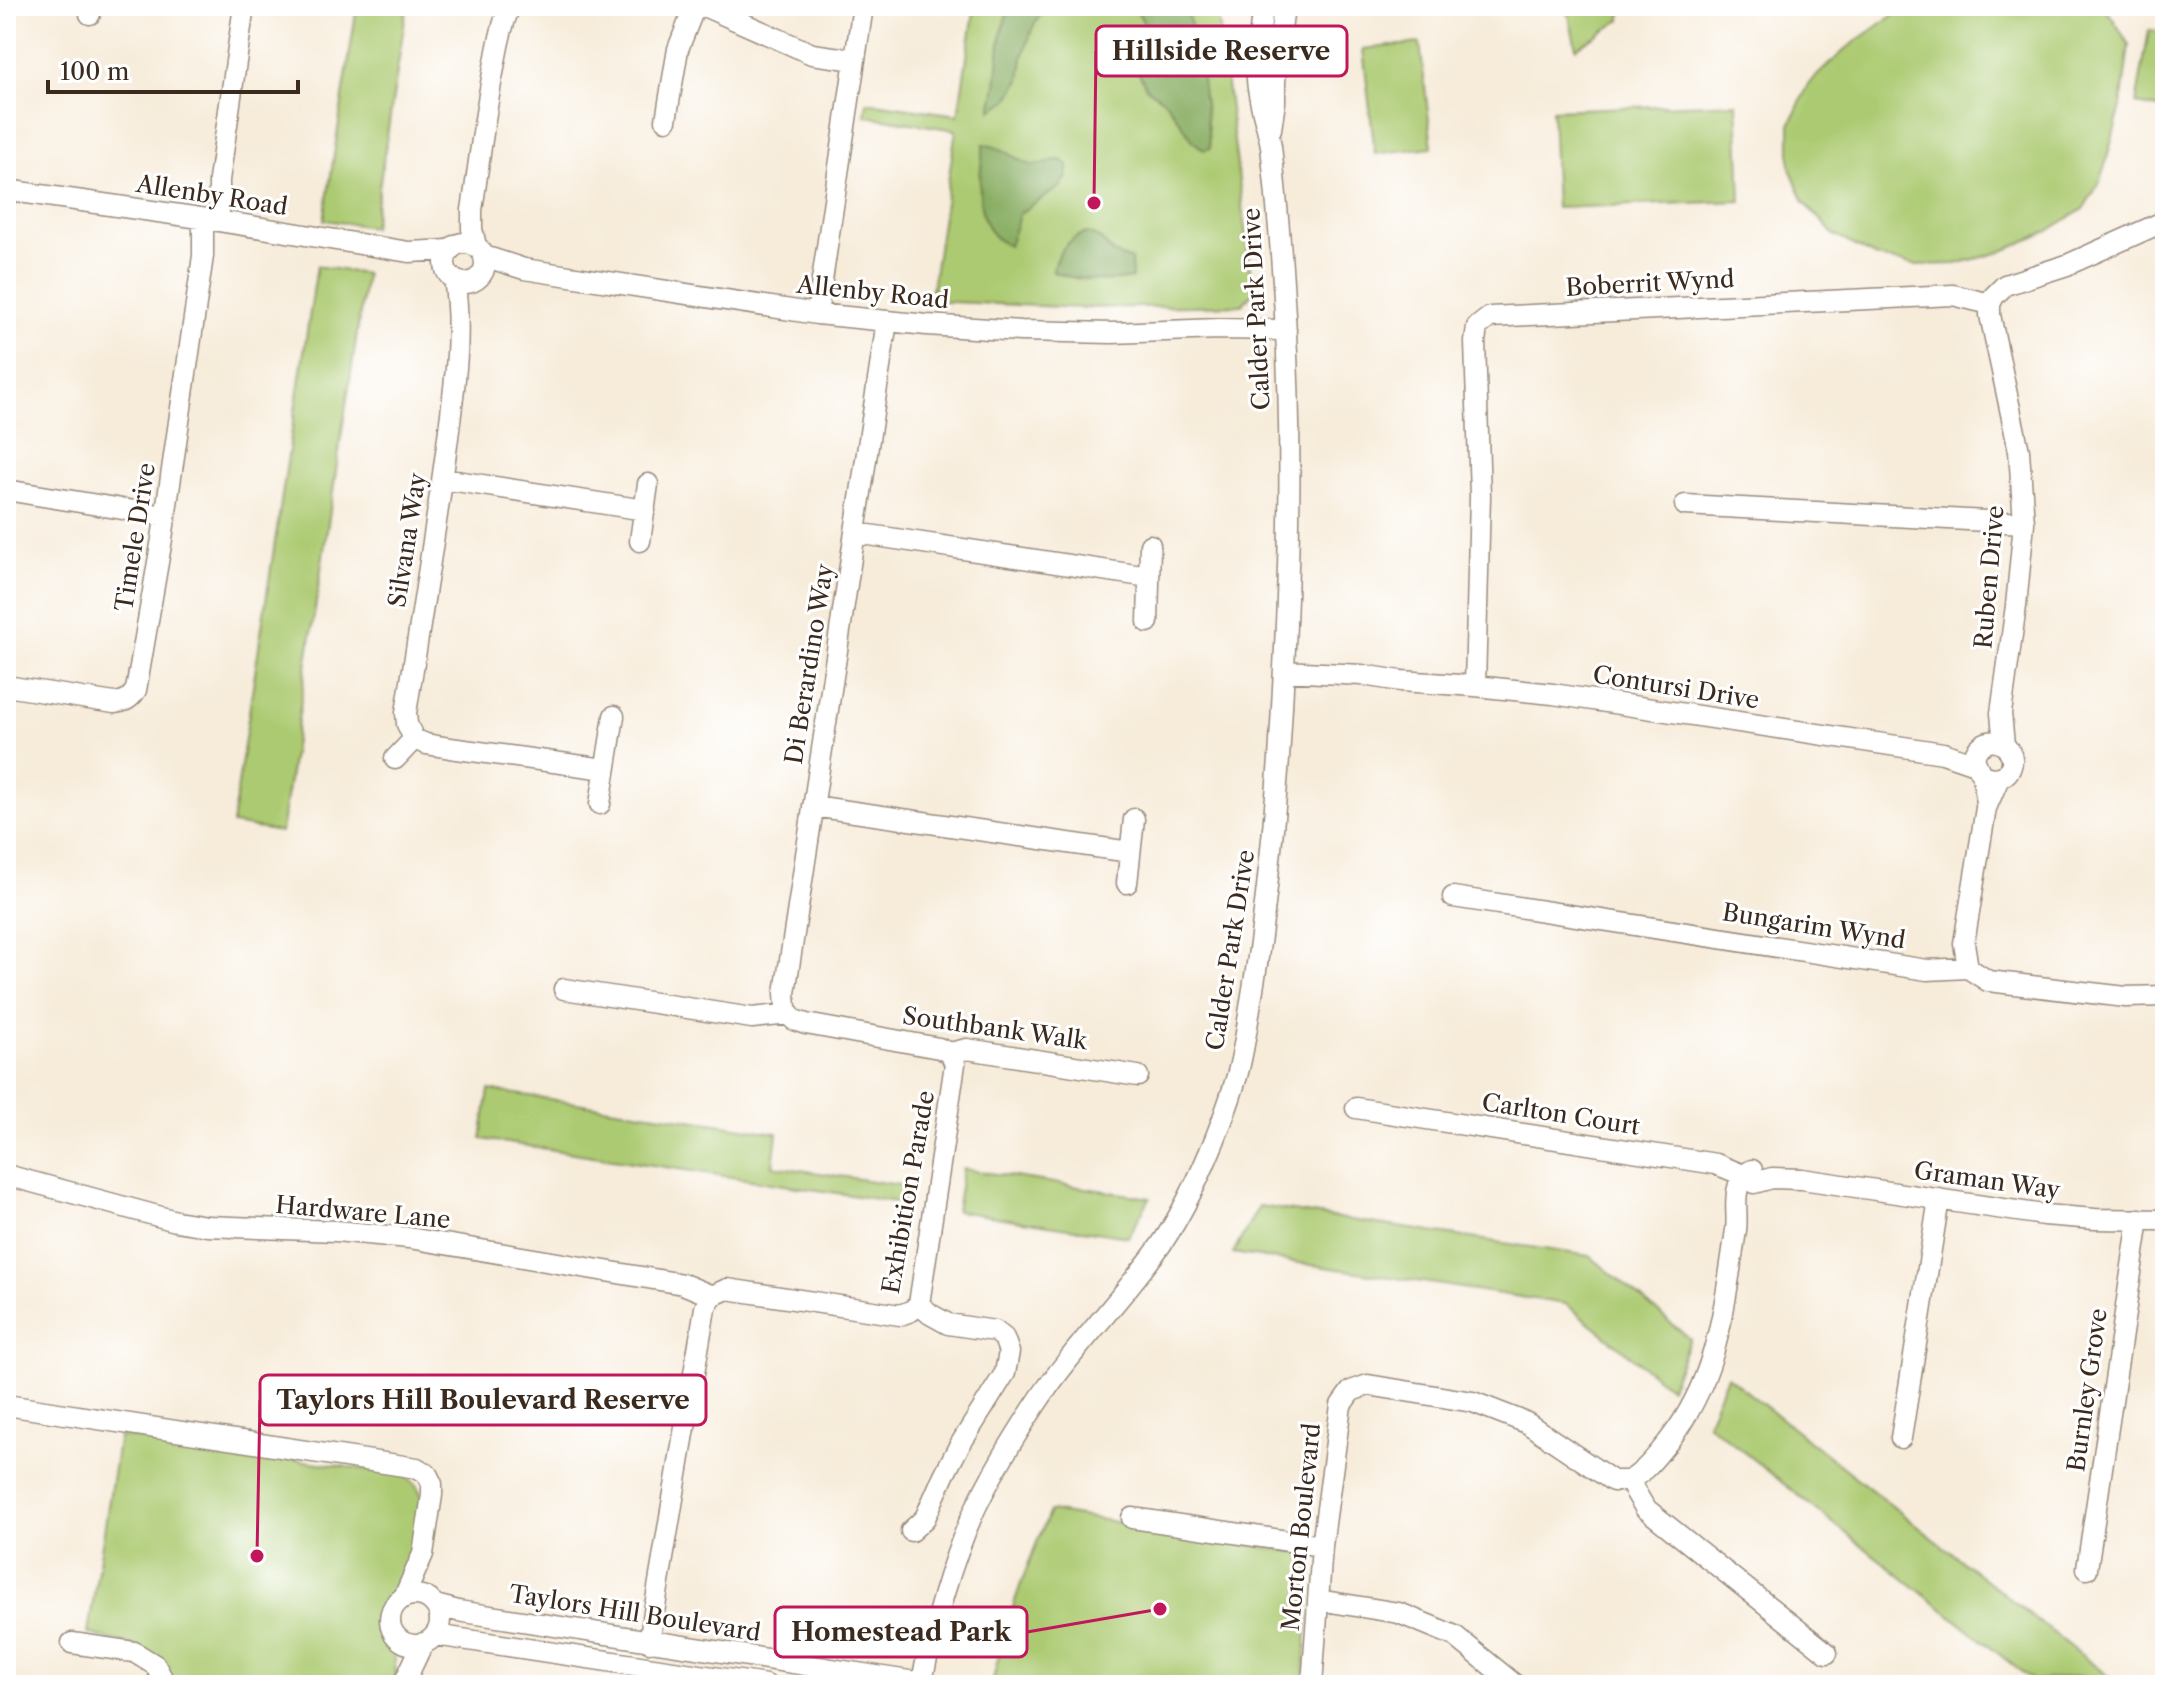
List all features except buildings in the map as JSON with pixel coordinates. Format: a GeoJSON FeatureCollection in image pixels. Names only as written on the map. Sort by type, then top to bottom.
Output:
{"type":"FeatureCollection","features":[{"type":"Feature","properties":{"kind":"street","name":"Timele Drive"},"geometry":{"type":"LineString","coordinates":[[6,686],[114,703],[131,697],[139,682],[244,6]]}},
{"type":"Feature","properties":{"kind":"street","name":"Silvana Way"},"geometry":{"type":"LineString","coordinates":[[414,739],[406,713],[443,479],[457,368],[458,320],[489,92],[499,40],[510,6]]}},
{"type":"Feature","properties":{"kind":"street"},"geometry":{"type":"LineString","coordinates":[[666,120],[678,49],[695,6]]}},
{"type":"Feature","properties":{"kind":"street"},"geometry":{"type":"LineString","coordinates":[[704,6],[812,54],[855,60]]}},
{"type":"Feature","properties":{"kind":"street"},"geometry":{"type":"LineString","coordinates":[[817,314],[863,6]]}},
{"type":"Feature","properties":{"kind":"street","name":"Calder Park Drive"},"geometry":{"type":"LineString","coordinates":[[922,1684],[934,1626],[975,1509],[1005,1451],[1037,1402],[1163,1241],[1194,1186],[1237,1074],[1267,892],[1275,819],[1289,546],[1285,325],[1270,139],[1258,94],[1263,6]]}},
{"type":"Feature","properties":{"kind":"street","name":"Calder Park Drive"},"geometry":{"type":"LineString","coordinates":[[1270,139],[1284,6]]}},
{"type":"Feature","properties":{"kind":"street","name":"Allenby Road"},"geometry":{"type":"LineString","coordinates":[[6,190],[817,314],[1021,331],[1112,333],[1285,325]]}},
{"type":"Feature","properties":{"kind":"street"},"geometry":{"type":"LineString","coordinates":[[1990,304],[2005,285],[2067,265],[2165,221]]}},
{"type":"Feature","properties":{"kind":"street","name":"Boberrit Wynd"},"geometry":{"type":"LineString","coordinates":[[1475,686],[1480,496],[1475,342],[1477,327],[1490,317],[1953,295],[1990,304]]}},
{"type":"Feature","properties":{"kind":"street","name":"Ruben Drive"},"geometry":{"type":"LineString","coordinates":[[1968,968],[1964,943],[1986,808],[1988,759],[2001,713],[2024,523],[2019,451],[1993,333],[1990,304]]}},
{"type":"Feature","properties":{"kind":"street","name":"Di Berardino Way"},"geometry":{"type":"LineString","coordinates":[[789,1014],[785,993],[887,321]]}},
{"type":"Feature","properties":{"kind":"street"},"geometry":{"type":"LineString","coordinates":[[443,479],[645,510]]}},
{"type":"Feature","properties":{"kind":"street"},"geometry":{"type":"LineString","coordinates":[[640,541],[648,484]]}},
{"type":"Feature","properties":{"kind":"street"},"geometry":{"type":"LineString","coordinates":[[6,490],[165,516]]}},
{"type":"Feature","properties":{"kind":"street"},"geometry":{"type":"LineString","coordinates":[[1685,505],[2024,523]]}},
{"type":"Feature","properties":{"kind":"street"},"geometry":{"type":"LineString","coordinates":[[856,533],[1149,577]]}},
{"type":"Feature","properties":{"kind":"street"},"geometry":{"type":"LineString","coordinates":[[1148,622],[1150,545]]}},
{"type":"Feature","properties":{"kind":"street","name":"Contursi Drive"},"geometry":{"type":"LineString","coordinates":[[1284,675],[1362,683],[1401,681],[1553,694],[1988,759]]}},
{"type":"Feature","properties":{"kind":"street"},"geometry":{"type":"LineString","coordinates":[[600,804],[614,716]]}},
{"type":"Feature","properties":{"kind":"street"},"geometry":{"type":"LineString","coordinates":[[395,759],[414,739],[450,748],[605,769]]}},
{"type":"Feature","properties":{"kind":"street"},"geometry":{"type":"LineString","coordinates":[[813,806],[1130,852]]}},
{"type":"Feature","properties":{"kind":"street"},"geometry":{"type":"LineString","coordinates":[[1127,883],[1134,819]]}},
{"type":"Feature","properties":{"kind":"street","name":"Bungarim Wynd"},"geometry":{"type":"LineString","coordinates":[[1453,897],[1927,970],[1968,968],[1988,981],[2126,997],[2165,996]]}},
{"type":"Feature","properties":{"kind":"street","name":"Southbank Walk"},"geometry":{"type":"LineString","coordinates":[[564,989],[752,1018],[789,1014],[794,1020],[806,1024],[939,1048],[950,1053],[967,1049],[1138,1076]]}},
{"type":"Feature","properties":{"kind":"street","name":"Exhibition Parade"},"geometry":{"type":"LineString","coordinates":[[712,1296],[727,1289],[900,1315],[919,1304],[955,1064],[950,1053]]}},
{"type":"Feature","properties":{"kind":"street","name":"Carlton Court"},"geometry":{"type":"LineString","coordinates":[[1356,1108],[1716,1164],[1749,1179]]}},
{"type":"Feature","properties":{"kind":"street","name":"Hardware Lane"},"geometry":{"type":"LineString","coordinates":[[10,1176],[192,1224],[409,1238],[683,1284],[712,1296]]}},
{"type":"Feature","properties":{"kind":"street"},"geometry":{"type":"LineString","coordinates":[[1749,1179],[1738,1216],[1725,1305],[1708,1371],[1677,1431],[1642,1473],[1629,1481],[1645,1508],[1827,1653]]}},
{"type":"Feature","properties":{"kind":"street","name":"Graman Way"},"geometry":{"type":"LineString","coordinates":[[1749,1179],[1802,1179],[2069,1218],[2165,1220]]}},
{"type":"Feature","properties":{"kind":"street"},"geometry":{"type":"LineString","coordinates":[[1901,1438],[1939,1199]]}},
{"type":"Feature","properties":{"kind":"street","name":"Burnley Grove"},"geometry":{"type":"LineString","coordinates":[[2087,1569],[2139,1219]]}},
{"type":"Feature","properties":{"kind":"street"},"geometry":{"type":"LineString","coordinates":[[649,1642],[704,1313],[712,1296]]}},
{"type":"Feature","properties":{"kind":"street"},"geometry":{"type":"LineString","coordinates":[[911,1531],[925,1518],[958,1448],[1005,1373],[1009,1352],[1004,1338],[995,1331],[948,1324],[919,1304]]}},
{"type":"Feature","properties":{"kind":"street","name":"Morton Boulevard"},"geometry":{"type":"LineString","coordinates":[[1312,1685],[1322,1546],[1341,1405],[1351,1391],[1368,1385],[1473,1402],[1527,1423],[1613,1481],[1629,1481]]}},
{"type":"Feature","properties":{"kind":"street"},"geometry":{"type":"LineString","coordinates":[[6,1405],[417,1468],[427,1474],[432,1484],[423,1554],[404,1597],[393,1607],[391,1615],[392,1629],[401,1640],[416,1645],[429,1639],[637,1676],[766,1685]]}},
{"type":"Feature","properties":{"kind":"street"},"geometry":{"type":"LineString","coordinates":[[1132,1518],[1322,1546]]}},
{"type":"Feature","properties":{"kind":"street"},"geometry":{"type":"LineString","coordinates":[[403,1682],[440,1620],[433,1603],[423,1554]]}},
{"type":"Feature","properties":{"kind":"street"},"geometry":{"type":"LineString","coordinates":[[404,1597],[418,1595],[433,1603]]}},
{"type":"Feature","properties":{"kind":"street"},"geometry":{"type":"LineString","coordinates":[[1318,1600],[1399,1613],[1455,1636],[1515,1685]]}},
{"type":"Feature","properties":{"kind":"street","name":"Taylors Hill Boulevard"},"geometry":{"type":"LineString","coordinates":[[433,1603],[458,1611],[922,1684]]}},
{"type":"Feature","properties":{"kind":"street"},"geometry":{"type":"LineString","coordinates":[[401,1640],[403,1682]]}},
{"type":"Feature","properties":{"kind":"street"},"geometry":{"type":"LineString","coordinates":[[72,1643],[134,1652],[155,1665],[166,1685]]}},
{"type":"Feature","properties":{"kind":"green space"},"geometry":{"type":"Polygon","coordinates":[[[357,6],[407,6],[373,227],[324,220],[357,6]]]}},
{"type":"Feature","properties":{"kind":"green space"},"geometry":{"type":"Polygon","coordinates":[[[975,6],[1217,6],[1253,292],[1242,305],[1083,308],[930,301],[956,130],[865,116],[867,102],[958,115],[975,6]]]}},
{"type":"Feature","properties":{"kind":"green space"},"geometry":{"type":"Polygon","coordinates":[[[1012,6],[1046,6],[1033,27],[1023,57],[1020,80],[1008,100],[991,110],[1002,32],[1012,6]]]}},
{"type":"Feature","properties":{"kind":"green space"},"geometry":{"type":"Polygon","coordinates":[[[1133,6],[1182,6],[1188,16],[1197,51],[1210,148],[1204,150],[1194,142],[1166,102],[1146,87],[1133,54],[1145,30],[1133,6]]]}},
{"type":"Feature","properties":{"kind":"green space"},"geometry":{"type":"Polygon","coordinates":[[[1567,6],[1621,7],[1621,20],[1576,48],[1567,6]]]}},
{"type":"Feature","properties":{"kind":"green space"},"geometry":{"type":"Polygon","coordinates":[[[1906,6],[2100,6],[2112,17],[2129,45],[2121,106],[2101,180],[2083,209],[2048,231],[2001,252],[1956,264],[1915,265],[1877,257],[1834,235],[1804,202],[1790,168],[1790,125],[1808,84],[1847,48],[1906,6]]]}},
{"type":"Feature","properties":{"kind":"green space"},"geometry":{"type":"Polygon","coordinates":[[[2149,30],[2165,32],[2165,109],[2136,104],[2149,30]]]}},
{"type":"Feature","properties":{"kind":"green space"},"geometry":{"type":"Polygon","coordinates":[[[1420,43],[1432,147],[1375,154],[1363,49],[1420,43]]]}},
{"type":"Feature","properties":{"kind":"green space"},"geometry":{"type":"Polygon","coordinates":[[[1737,103],[1741,201],[1556,208],[1552,110],[1737,103]]]}},
{"type":"Feature","properties":{"kind":"green space"},"geometry":{"type":"Polygon","coordinates":[[[984,144],[1032,165],[1060,160],[1068,165],[1067,177],[1060,187],[1020,213],[1009,246],[997,239],[983,216],[980,171],[984,144]]]}},
{"type":"Feature","properties":{"kind":"green space"},"geometry":{"type":"Polygon","coordinates":[[[1088,233],[1101,239],[1113,253],[1131,260],[1132,278],[1092,280],[1053,272],[1056,259],[1064,247],[1088,233]]]}},
{"type":"Feature","properties":{"kind":"green space"},"geometry":{"type":"Polygon","coordinates":[[[317,266],[366,274],[281,832],[232,824],[317,266]]]}},
{"type":"Feature","properties":{"kind":"green space"},"geometry":{"type":"Polygon","coordinates":[[[489,1090],[777,1133],[773,1166],[906,1186],[903,1203],[481,1139],[489,1090]]]}},
{"type":"Feature","properties":{"kind":"green space"},"geometry":{"type":"Polygon","coordinates":[[[963,1169],[1150,1198],[1128,1237],[956,1211],[963,1169]]]}},
{"type":"Feature","properties":{"kind":"green space"},"geometry":{"type":"Polygon","coordinates":[[[1259,1206],[1590,1256],[1690,1339],[1670,1388],[1566,1304],[1233,1253],[1259,1206]]]}},
{"type":"Feature","properties":{"kind":"green space"},"geometry":{"type":"Polygon","coordinates":[[[1727,1376],[2113,1680],[2078,1676],[2033,1681],[1707,1423],[1727,1376]]]}},
{"type":"Feature","properties":{"kind":"green space"},"geometry":{"type":"Polygon","coordinates":[[[119,1436],[400,1474],[414,1483],[422,1498],[415,1551],[382,1614],[383,1627],[394,1652],[397,1685],[175,1685],[139,1648],[88,1633],[119,1436]]]}},
{"type":"Feature","properties":{"kind":"green space"},"geometry":{"type":"Polygon","coordinates":[[[1050,1511],[1299,1553],[1311,1566],[1304,1685],[992,1685],[1016,1596],[1050,1511]]]}},
{"type":"Feature","properties":{"kind":"place","name":"Hillside Reserve"},"geometry":{"type":"Point","coordinates":[1094,203]}},
{"type":"Feature","properties":{"kind":"place","name":"Taylors Hill Boulevard Reserve"},"geometry":{"type":"Point","coordinates":[257,1556]}},
{"type":"Feature","properties":{"kind":"place","name":"Homestead Park"},"geometry":{"type":"Point","coordinates":[1160,1609]}}]}
